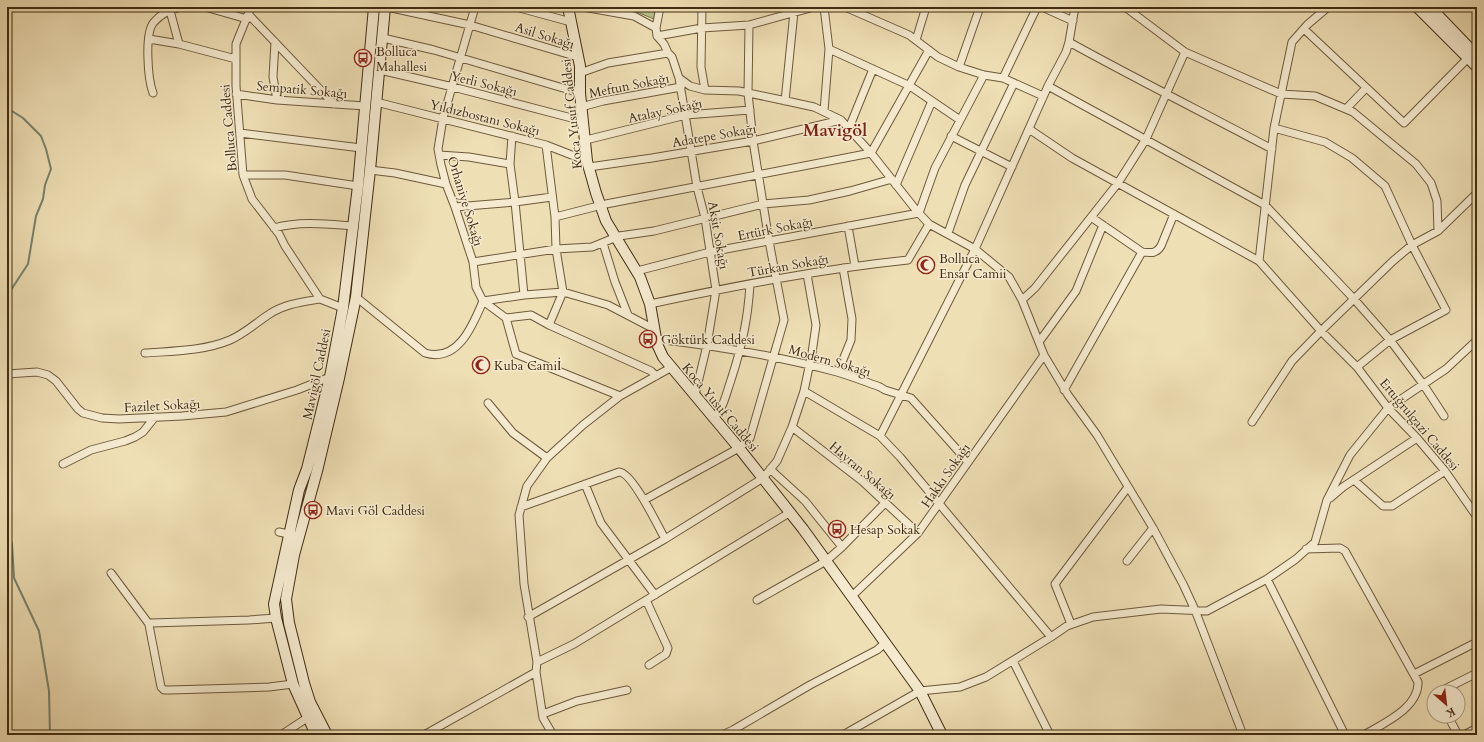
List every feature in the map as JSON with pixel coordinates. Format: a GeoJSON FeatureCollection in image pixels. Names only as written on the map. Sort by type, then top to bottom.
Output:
{"type":"FeatureCollection","features":[{"type":"Feature","properties":{"kind":"main road","name":"Mavigöl Caddesi"},"geometry":{"type":"LineString","coordinates":[[316,735],[307,718],[293,684],[276,618],[275,597],[299,490],[307,470],[330,377],[343,308],[358,186],[374,7]]}},
{"type":"Feature","properties":{"kind":"main road","name":"Mavigöl Caddesi"},"geometry":{"type":"LineString","coordinates":[[327,735],[307,693],[286,610],[289,534],[317,472],[356,297],[386,7]]}},
{"type":"Feature","properties":{"kind":"main road","name":"Koca Yusuf Caddesi"},"geometry":{"type":"LineString","coordinates":[[568,7],[580,73],[581,107],[588,164],[606,221],[640,277],[650,304],[655,334],[664,357],[739,448],[826,561],[884,644],[920,691],[942,735]]}},
{"type":"Feature","properties":{"kind":"main road"},"geometry":{"type":"LineString","coordinates":[[1417,7],[1441,25],[1473,57],[1477,67]]}},
{"type":"Feature","properties":{"kind":"main road"},"geometry":{"type":"LineString","coordinates":[[1430,7],[1441,25]]}},
{"type":"Feature","properties":{"kind":"street"},"geometry":{"type":"LineString","coordinates":[[153,93],[150,84],[148,54],[149,39],[153,22],[170,8],[181,7]]}},
{"type":"Feature","properties":{"kind":"street"},"geometry":{"type":"LineString","coordinates":[[205,7],[248,17],[275,42],[334,104]]}},
{"type":"Feature","properties":{"kind":"street","name":"Bolluca Caddesi"},"geometry":{"type":"LineString","coordinates":[[251,7],[236,44],[236,94],[243,176],[252,199],[274,228],[320,299]]}},
{"type":"Feature","properties":{"kind":"street","name":"Asil Sokağı"},"geometry":{"type":"LineString","coordinates":[[386,7],[470,25],[578,58]]}},
{"type":"Feature","properties":{"kind":"street","name":"Orhaniye Sokağı"},"geometry":{"type":"LineString","coordinates":[[474,7],[461,59],[443,118],[439,141],[439,155],[446,184],[456,207],[473,262],[476,287],[483,301]]}},
{"type":"Feature","properties":{"kind":"street"},"geometry":{"type":"LineString","coordinates":[[516,7],[571,22]]}},
{"type":"Feature","properties":{"kind":"street"},"geometry":{"type":"LineString","coordinates":[[583,7],[634,16],[656,28],[660,7]]}},
{"type":"Feature","properties":{"kind":"street"},"geometry":{"type":"LineString","coordinates":[[702,7],[700,66],[705,90]]}},
{"type":"Feature","properties":{"kind":"street"},"geometry":{"type":"LineString","coordinates":[[658,36],[702,28],[749,25],[814,7]]}},
{"type":"Feature","properties":{"kind":"street"},"geometry":{"type":"LineString","coordinates":[[824,7],[829,49],[824,111]]}},
{"type":"Feature","properties":{"kind":"street"},"geometry":{"type":"LineString","coordinates":[[845,7],[909,35],[938,57],[959,67],[1003,78],[1043,96]]}},
{"type":"Feature","properties":{"kind":"street"},"geometry":{"type":"LineString","coordinates":[[916,40],[926,7]]}},
{"type":"Feature","properties":{"kind":"street"},"geometry":{"type":"LineString","coordinates":[[959,67],[980,7]]}},
{"type":"Feature","properties":{"kind":"street"},"geometry":{"type":"LineString","coordinates":[[1003,78],[1037,7]]}},
{"type":"Feature","properties":{"kind":"street"},"geometry":{"type":"LineString","coordinates":[[1042,7],[1073,21]]}},
{"type":"Feature","properties":{"kind":"street"},"geometry":{"type":"LineString","coordinates":[[880,436],[975,249],[1043,96],[1066,52],[1075,7]]}},
{"type":"Feature","properties":{"kind":"street"},"geometry":{"type":"LineString","coordinates":[[1125,7],[1185,52],[1281,94],[1315,96],[1353,112],[1416,164],[1431,183],[1437,202],[1438,231]]}},
{"type":"Feature","properties":{"kind":"street"},"geometry":{"type":"LineString","coordinates":[[1259,261],[1274,128],[1292,42],[1328,7]]}},
{"type":"Feature","properties":{"kind":"street"},"geometry":{"type":"LineString","coordinates":[[170,8],[179,44]]}},
{"type":"Feature","properties":{"kind":"street"},"geometry":{"type":"LineString","coordinates":[[785,100],[794,12]]}},
{"type":"Feature","properties":{"kind":"street"},"geometry":{"type":"LineString","coordinates":[[644,500],[739,448],[751,436],[784,320],[769,241],[753,141],[748,93],[749,25]]}},
{"type":"Feature","properties":{"kind":"street","name":"Akşit Sokağı"},"geometry":{"type":"LineString","coordinates":[[656,28],[658,36],[672,57],[679,78],[697,186],[705,218],[716,290],[707,344],[695,396]]}},
{"type":"Feature","properties":{"kind":"street"},"geometry":{"type":"LineString","coordinates":[[1304,29],[1404,123],[1473,57]]}},
{"type":"Feature","properties":{"kind":"street"},"geometry":{"type":"LineString","coordinates":[[383,38],[434,50],[580,93]]}},
{"type":"Feature","properties":{"kind":"street"},"geometry":{"type":"LineString","coordinates":[[149,39],[179,44],[236,59]]}},
{"type":"Feature","properties":{"kind":"street"},"geometry":{"type":"LineString","coordinates":[[275,42],[273,77],[277,100]]}},
{"type":"Feature","properties":{"kind":"street"},"geometry":{"type":"LineString","coordinates":[[1069,42],[1272,149]]}},
{"type":"Feature","properties":{"kind":"street"},"geometry":{"type":"LineString","coordinates":[[829,49],[910,86],[960,120]]}},
{"type":"Feature","properties":{"kind":"street"},"geometry":{"type":"LineString","coordinates":[[554,217],[697,186],[871,153],[929,50]]}},
{"type":"Feature","properties":{"kind":"street"},"geometry":{"type":"LineString","coordinates":[[1022,300],[1035,288],[1118,183],[1146,139],[1185,52]]}},
{"type":"Feature","properties":{"kind":"street"},"geometry":{"type":"LineString","coordinates":[[580,73],[608,63],[668,53]]}},
{"type":"Feature","properties":{"kind":"street"},"geometry":{"type":"LineString","coordinates":[[849,128],[874,69]]}},
{"type":"Feature","properties":{"kind":"street","name":"Yerli Sokağı"},"geometry":{"type":"LineString","coordinates":[[380,70],[583,121]]}},
{"type":"Feature","properties":{"kind":"street"},"geometry":{"type":"LineString","coordinates":[[919,213],[935,168],[984,74]]}},
{"type":"Feature","properties":{"kind":"street"},"geometry":{"type":"LineString","coordinates":[[679,78],[690,86],[705,90],[739,91],[814,107],[842,120],[929,224],[975,249],[1009,277],[1022,300],[1044,355],[1064,390],[1097,435],[1153,528],[1195,610],[1243,735]]}},
{"type":"Feature","properties":{"kind":"street"},"geometry":{"type":"LineString","coordinates":[[948,233],[965,185],[1014,83]]}},
{"type":"Feature","properties":{"kind":"street"},"geometry":{"type":"LineString","coordinates":[[1048,86],[1265,205],[1354,299],[1390,340],[1423,384],[1444,416]]}},
{"type":"Feature","properties":{"kind":"street","name":"Meftun Sokağı"},"geometry":{"type":"LineString","coordinates":[[581,107],[603,101],[681,87]]}},
{"type":"Feature","properties":{"kind":"street"},"geometry":{"type":"LineString","coordinates":[[1346,109],[1366,88]]}},
{"type":"Feature","properties":{"kind":"street","name":"Sempatik Sokağı"},"geometry":{"type":"LineString","coordinates":[[236,94],[277,100],[365,106]]}},
{"type":"Feature","properties":{"kind":"street"},"geometry":{"type":"LineString","coordinates":[[894,182],[932,101]]}},
{"type":"Feature","properties":{"kind":"street","name":"Yıldızbostanı Sokağı"},"geometry":{"type":"LineString","coordinates":[[376,102],[546,145],[588,164]]}},
{"type":"Feature","properties":{"kind":"street","name":"Atalay Sokağı"},"geometry":{"type":"LineString","coordinates":[[586,140],[686,115],[750,110]]}},
{"type":"Feature","properties":{"kind":"street","name":"Adatepe Sokağı"},"geometry":{"type":"LineString","coordinates":[[588,164],[652,158],[753,141],[842,120]]}},
{"type":"Feature","properties":{"kind":"street"},"geometry":{"type":"LineString","coordinates":[[1274,128],[1325,142],[1352,158],[1385,186],[1412,245],[1446,310],[1390,340],[1357,367]]}},
{"type":"Feature","properties":{"kind":"street","name":"Ertuğrulgazi Caddesi"},"geometry":{"type":"LineString","coordinates":[[1028,129],[1072,158],[1259,261],[1321,331],[1357,367],[1388,408],[1417,438],[1445,471],[1477,517]]}},
{"type":"Feature","properties":{"kind":"street"},"geometry":{"type":"LineString","coordinates":[[240,133],[361,148]]}},
{"type":"Feature","properties":{"kind":"street"},"geometry":{"type":"LineString","coordinates":[[512,136],[510,164],[521,253],[524,295]]}},
{"type":"Feature","properties":{"kind":"street"},"geometry":{"type":"LineString","coordinates":[[951,136],[1012,167]]}},
{"type":"Feature","properties":{"kind":"street"},"geometry":{"type":"LineString","coordinates":[[546,145],[556,249],[563,292],[549,326]]}},
{"type":"Feature","properties":{"kind":"street"},"geometry":{"type":"LineString","coordinates":[[439,155],[469,157],[510,164]]}},
{"type":"Feature","properties":{"kind":"street"},"geometry":{"type":"LineString","coordinates":[[370,170],[395,173],[446,184]]}},
{"type":"Feature","properties":{"kind":"street"},"geometry":{"type":"LineString","coordinates":[[243,176],[285,175],[358,186]]}},
{"type":"Feature","properties":{"kind":"street"},"geometry":{"type":"LineString","coordinates":[[473,262],[521,253],[592,247],[617,237],[654,231],[763,204],[809,200],[894,182]]}},
{"type":"Feature","properties":{"kind":"street"},"geometry":{"type":"LineString","coordinates":[[1252,422],[1292,360],[1393,261],[1412,245],[1438,231],[1477,193]]}},
{"type":"Feature","properties":{"kind":"street"},"geometry":{"type":"LineString","coordinates":[[456,207],[552,197]]}},
{"type":"Feature","properties":{"kind":"street","name":"Ertürk Sokağı"},"geometry":{"type":"LineString","coordinates":[[637,271],[710,252],[919,213]]}},
{"type":"Feature","properties":{"kind":"street"},"geometry":{"type":"LineString","coordinates":[[1091,217],[1142,252],[1154,253],[1161,246],[1174,214]]}},
{"type":"Feature","properties":{"kind":"street"},"geometry":{"type":"LineString","coordinates":[[274,228],[287,224],[303,223],[353,226]]}},
{"type":"Feature","properties":{"kind":"street","name":"Türkan Sokağı"},"geometry":{"type":"LineString","coordinates":[[650,304],[776,279],[855,266],[908,260],[929,224]]}},
{"type":"Feature","properties":{"kind":"street"},"geometry":{"type":"LineString","coordinates":[[1038,342],[1076,291],[1103,225]]}},
{"type":"Feature","properties":{"kind":"street"},"geometry":{"type":"LineString","coordinates":[[848,226],[855,266]]}},
{"type":"Feature","properties":{"kind":"street"},"geometry":{"type":"LineString","coordinates":[[603,243],[615,282],[628,315]]}},
{"type":"Feature","properties":{"kind":"street"},"geometry":{"type":"LineString","coordinates":[[1064,390],[1142,252]]}},
{"type":"Feature","properties":{"kind":"street"},"geometry":{"type":"LineString","coordinates":[[838,372],[850,340],[852,319],[843,268]]}},
{"type":"Feature","properties":{"kind":"street"},"geometry":{"type":"LineString","coordinates":[[528,617],[665,539],[762,478],[777,461],[792,427],[804,391],[810,365],[816,325],[807,274]]}},
{"type":"Feature","properties":{"kind":"street"},"geometry":{"type":"LineString","coordinates":[[714,418],[721,410],[741,350],[748,311],[750,284]]}},
{"type":"Feature","properties":{"kind":"street"},"geometry":{"type":"LineString","coordinates":[[483,301],[524,295],[563,292],[608,305],[628,315],[655,334]]}},
{"type":"Feature","properties":{"kind":"street"},"geometry":{"type":"LineString","coordinates":[[356,297],[425,353],[433,355],[446,353],[459,345],[473,325],[483,301]]}},
{"type":"Feature","properties":{"kind":"street"},"geometry":{"type":"LineString","coordinates":[[146,353],[179,350],[221,343],[240,335],[270,314],[298,302],[320,299],[343,308]]}},
{"type":"Feature","properties":{"kind":"street"},"geometry":{"type":"LineString","coordinates":[[483,301],[506,318],[516,354],[620,396]]}},
{"type":"Feature","properties":{"kind":"street"},"geometry":{"type":"LineString","coordinates":[[506,318],[531,315],[549,326],[651,371],[656,376]]}},
{"type":"Feature","properties":{"kind":"street","name":"Modern Sokağı"},"geometry":{"type":"LineString","coordinates":[[655,334],[741,350],[838,372],[911,398],[968,462]]}},
{"type":"Feature","properties":{"kind":"street"},"geometry":{"type":"LineString","coordinates":[[843,735],[920,691],[960,687],[986,678],[1071,624],[1093,617],[1161,609],[1207,611],[1267,580],[1315,542],[1328,500],[1350,455],[1388,408],[1446,369],[1477,340]]}},
{"type":"Feature","properties":{"kind":"street","name":"Hakkı Sokağı"},"geometry":{"type":"LineString","coordinates":[[851,597],[918,533],[940,504],[1044,355]]}},
{"type":"Feature","properties":{"kind":"street"},"geometry":{"type":"LineString","coordinates":[[553,735],[543,714],[536,672],[537,662],[528,617],[524,584],[518,516],[527,486],[547,458],[583,425],[620,396],[672,367]]}},
{"type":"Feature","properties":{"kind":"street","name":"Fazilet Sokağı"},"geometry":{"type":"LineString","coordinates":[[7,374],[37,372],[48,375],[56,381],[78,409],[83,413],[102,418],[119,419],[226,412],[297,390],[330,377]]}},
{"type":"Feature","properties":{"kind":"street"},"geometry":{"type":"LineString","coordinates":[[804,391],[880,436],[940,504],[1051,637]]}},
{"type":"Feature","properties":{"kind":"street"},"geometry":{"type":"LineString","coordinates":[[488,403],[514,433],[547,458]]}},
{"type":"Feature","properties":{"kind":"street"},"geometry":{"type":"LineString","coordinates":[[63,464],[91,450],[135,437],[144,432],[154,417]]}},
{"type":"Feature","properties":{"kind":"street","name":"Hayran Sokağı"},"geometry":{"type":"LineString","coordinates":[[792,427],[862,481],[918,533]]}},
{"type":"Feature","properties":{"kind":"street"},"geometry":{"type":"LineString","coordinates":[[1328,500],[1354,480],[1417,438]]}},
{"type":"Feature","properties":{"kind":"street"},"geometry":{"type":"LineString","coordinates":[[770,469],[805,501],[842,547]]}},
{"type":"Feature","properties":{"kind":"street"},"geometry":{"type":"LineString","coordinates":[[1354,480],[1382,506],[1392,506],[1445,471]]}},
{"type":"Feature","properties":{"kind":"street"},"geometry":{"type":"LineString","coordinates":[[521,507],[619,472],[624,472],[628,475],[644,500],[665,539]]}},
{"type":"Feature","properties":{"kind":"street"},"geometry":{"type":"LineString","coordinates":[[585,484],[601,523],[655,594]]}},
{"type":"Feature","properties":{"kind":"street"},"geometry":{"type":"LineString","coordinates":[[1071,624],[1055,584],[1128,487]]}},
{"type":"Feature","properties":{"kind":"street"},"geometry":{"type":"LineString","coordinates":[[757,600],[826,561],[842,547],[885,503]]}},
{"type":"Feature","properties":{"kind":"street"},"geometry":{"type":"LineString","coordinates":[[537,662],[574,644],[789,513]]}},
{"type":"Feature","properties":{"kind":"street"},"geometry":{"type":"LineString","coordinates":[[1127,561],[1153,528]]}},
{"type":"Feature","properties":{"kind":"street"},"geometry":{"type":"LineString","coordinates":[[1306,549],[1340,548],[1345,551],[1418,682],[1418,690],[1399,714],[1364,735]]}},
{"type":"Feature","properties":{"kind":"street"},"geometry":{"type":"LineString","coordinates":[[111,573],[149,624],[161,687],[164,690],[269,687],[293,684]]}},
{"type":"Feature","properties":{"kind":"street"},"geometry":{"type":"LineString","coordinates":[[1267,580],[1345,735]]}},
{"type":"Feature","properties":{"kind":"street"},"geometry":{"type":"LineString","coordinates":[[646,600],[668,648],[666,654],[649,665]]}},
{"type":"Feature","properties":{"kind":"street"},"geometry":{"type":"LineString","coordinates":[[149,624],[276,618]]}},
{"type":"Feature","properties":{"kind":"street"},"geometry":{"type":"LineString","coordinates":[[1414,674],[1477,642]]}},
{"type":"Feature","properties":{"kind":"street"},"geometry":{"type":"LineString","coordinates":[[722,735],[810,685],[876,650],[884,644]]}},
{"type":"Feature","properties":{"kind":"street"},"geometry":{"type":"LineString","coordinates":[[1013,661],[1050,735]]}},
{"type":"Feature","properties":{"kind":"street"},"geometry":{"type":"LineString","coordinates":[[424,735],[536,672]]}},
{"type":"Feature","properties":{"kind":"street"},"geometry":{"type":"LineString","coordinates":[[1455,684],[1477,674]]}},
{"type":"Feature","properties":{"kind":"street"},"geometry":{"type":"LineString","coordinates":[[543,714],[577,702],[627,690]]}},
{"type":"Feature","properties":{"kind":"street"},"geometry":{"type":"LineString","coordinates":[[281,735],[307,718]]}},
{"type":"Feature","properties":{"kind":"street"},"geometry":{"type":"LineString","coordinates":[[1452,724],[1458,735]]}},
{"type":"Feature","properties":{"kind":"street"},"geometry":{"type":"LineString","coordinates":[[1464,735],[1477,728]]}},
{"type":"Feature","properties":{"kind":"green space"},"geometry":{"type":"Polygon","coordinates":[[[625,7],[655,7],[654,19],[625,7]]]}},
{"type":"Feature","properties":{"kind":"waterway"},"geometry":{"type":"LineString","coordinates":[[7,108],[23,118],[41,136],[51,169],[45,185],[43,199],[36,216],[28,264],[7,296]]}},
{"type":"Feature","properties":{"kind":"waterway"},"geometry":{"type":"LineString","coordinates":[[7,457],[7,495]]}},
{"type":"Feature","properties":{"kind":"waterway"},"geometry":{"type":"LineString","coordinates":[[7,527],[12,544],[14,578],[39,631],[49,691],[50,735]]}},
{"type":"Feature","properties":{"kind":"place","name":"Bolluca Mahallesi"},"geometry":{"type":"Point","coordinates":[363,58]}},
{"type":"Feature","properties":{"kind":"place","name":"Bolluca Ensar Camii"},"geometry":{"type":"Point","coordinates":[926,265]}},
{"type":"Feature","properties":{"kind":"place","name":"Göktürk Caddesi"},"geometry":{"type":"Point","coordinates":[648,339]}},
{"type":"Feature","properties":{"kind":"place","name":"Kuba Camiİ"},"geometry":{"type":"Point","coordinates":[481,365]}},
{"type":"Feature","properties":{"kind":"place","name":"Mavi Göl Caddesi"},"geometry":{"type":"Point","coordinates":[313,510]}},
{"type":"Feature","properties":{"kind":"place","name":"Hesap Sokak"},"geometry":{"type":"Point","coordinates":[837,529]}},
{"type":"Feature","properties":{"kind":"district","name":"Mavigöl"},"geometry":{"type":"Point","coordinates":[835,130]}}]}
